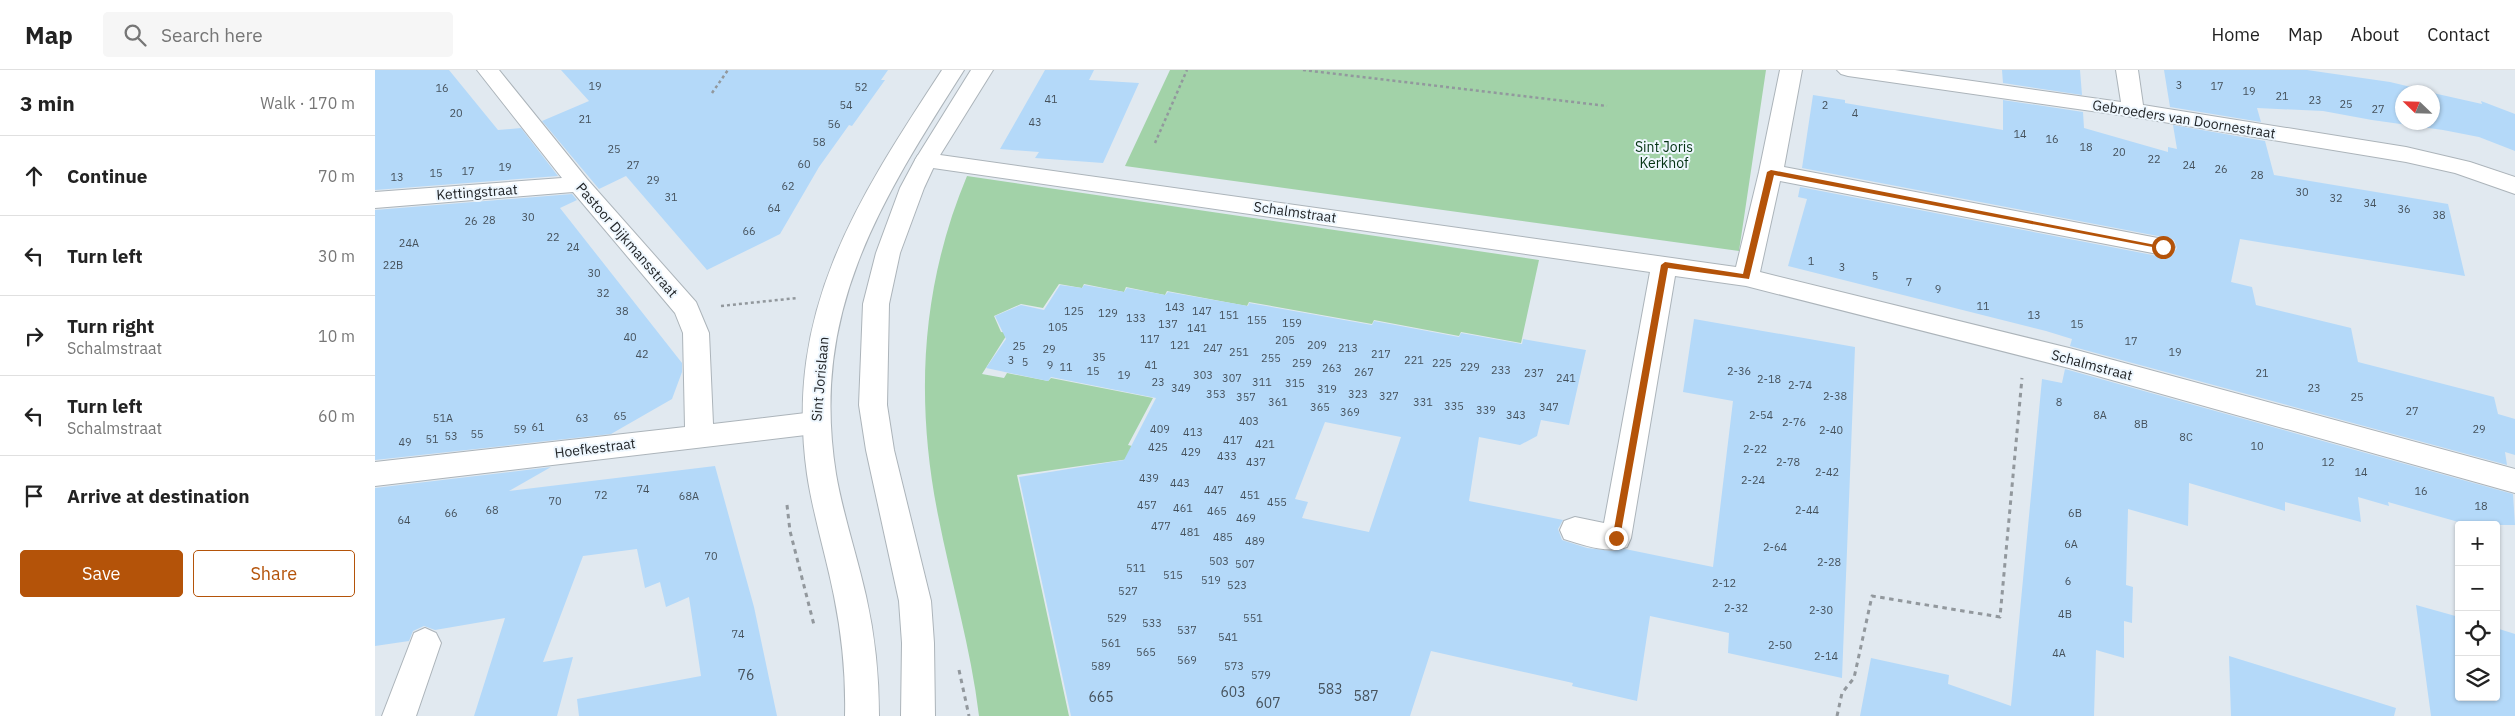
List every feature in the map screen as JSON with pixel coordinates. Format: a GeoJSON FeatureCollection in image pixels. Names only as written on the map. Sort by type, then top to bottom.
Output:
{"type":"FeatureCollection","features":[{"type":"Feature","properties":{"kind":"street","name":"Pastoor Dijkmansstraat"},"geometry":{"type":"LineString","coordinates":[[488,70],[579,184],[687,309],[696,333],[699,435]]}},
{"type":"Feature","properties":{"kind":"street","name":"Sint Jorislaan"},"geometry":{"type":"LineString","coordinates":[[862,716],[860,648],[822,474],[814,423],[821,347],[835,286],[859,228],[893,163],[953,70]]}},
{"type":"Feature","properties":{"kind":"street"},"geometry":{"type":"LineString","coordinates":[[918,716],[918,643],[915,601],[880,450],[873,405],[873,354],[876,304],[888,253],[912,188],[926,160],[982,70]]}},
{"type":"Feature","properties":{"kind":"street"},"geometry":{"type":"LineString","coordinates":[[1746,277],[1771,172],[1791,70]]}},
{"type":"Feature","properties":{"kind":"street","name":"Gebroeders van Doornestraat"},"geometry":{"type":"LineString","coordinates":[[1848,70],[2133,109],[2421,158],[2488,174],[2515,186]]}},
{"type":"Feature","properties":{"kind":"street"},"geometry":{"type":"LineString","coordinates":[[2127,70],[2133,109]]}},
{"type":"Feature","properties":{"kind":"street","name":"Schalmstraat"},"geometry":{"type":"LineString","coordinates":[[926,160],[1746,277],[2025,347],[2515,481]]}},
{"type":"Feature","properties":{"kind":"street"},"geometry":{"type":"LineString","coordinates":[[1771,172],[2163,247]]}},
{"type":"Feature","properties":{"kind":"street","name":"Kettingstraat"},"geometry":{"type":"LineString","coordinates":[[375,200],[579,184]]}},
{"type":"Feature","properties":{"kind":"street"},"geometry":{"type":"LineString","coordinates":[[1575,530],[1616,538],[1665,265]]}},
{"type":"Feature","properties":{"kind":"street","name":"Hoefkestraat"},"geometry":{"type":"LineString","coordinates":[[375,474],[814,423]]}},
{"type":"Feature","properties":{"kind":"street"},"geometry":{"type":"LineString","coordinates":[[399,716],[425,643]]}},
{"type":"Feature","properties":{"kind":"path"},"geometry":{"type":"LineString","coordinates":[[712,93],[728,70]]}},
{"type":"Feature","properties":{"kind":"path"},"geometry":{"type":"LineString","coordinates":[[1155,143],[1187,70]]}},
{"type":"Feature","properties":{"kind":"path"},"geometry":{"type":"LineString","coordinates":[[1303,70],[1607,106]]}},
{"type":"Feature","properties":{"kind":"path"},"geometry":{"type":"LineString","coordinates":[[1837,716],[1842,693],[1854,678],[1871,596],[2000,617],[2025,347]]}},
{"type":"Feature","properties":{"kind":"green space","name":"Sint Joris Kerkhof"},"geometry":{"type":"Polygon","coordinates":[[[1170,70],[1766,70],[1739,251],[1125,166],[1170,70]]]}},
{"type":"Feature","properties":{"kind":"green space"},"geometry":{"type":"Polygon","coordinates":[[[967,176],[1539,260],[1521,343],[1461,332],[1459,336],[1374,320],[1372,324],[1249,302],[1247,306],[1167,291],[1165,295],[1126,287],[1124,292],[1084,284],[1082,288],[1059,284],[1043,308],[1021,304],[994,316],[1001,332],[1008,333],[982,374],[1004,378],[1007,373],[1048,381],[1051,378],[1153,398],[1128,445],[1140,448],[1136,458],[1017,475],[1069,716],[979,716],[971,665],[938,515],[926,429],[925,386],[927,343],[940,259],[952,217],[967,176]]]}},
{"type":"Feature","properties":{"kind":"building"},"geometry":{"type":"Polygon","coordinates":[[[375,70],[449,70],[498,130],[521,128],[558,176],[375,190],[375,70]]]}},
{"type":"Feature","properties":{"kind":"building"},"geometry":{"type":"Polygon","coordinates":[[[561,70],[888,70],[881,80],[885,80],[852,126],[849,125],[819,167],[780,234],[707,270],[626,176],[599,189],[542,121],[589,101],[561,70]]]}},
{"type":"Feature","properties":{"kind":"building"},"geometry":{"type":"Polygon","coordinates":[[[1045,70],[1094,70],[1089,80],[1139,83],[1103,163],[1035,158],[1039,152],[1000,149],[1045,70]]]}},
{"type":"Feature","properties":{"kind":"building"},"geometry":{"type":"Polygon","coordinates":[[[2002,70],[2080,70],[2082,95],[2003,83],[2002,70]]]}},
{"type":"Feature","properties":{"kind":"building"},"geometry":{"type":"Polygon","coordinates":[[[2164,70],[2307,70],[2403,85],[2395,85],[2395,123],[2323,111],[2257,108],[2261,122],[2170,107],[2164,70]]]}},
{"type":"Feature","properties":{"kind":"building"},"geometry":{"type":"Polygon","coordinates":[[[1813,95],[1845,100],[1845,103],[2003,130],[2003,100],[2083,112],[2084,128],[2168,152],[2168,147],[2177,149],[2173,125],[2265,141],[2274,175],[2448,204],[2465,276],[2240,239],[2231,282],[2252,287],[2256,305],[2351,328],[2358,362],[2494,397],[2498,414],[2515,419],[2515,455],[2505,452],[2507,465],[2070,346],[2072,339],[2046,331],[1788,266],[1807,199],[1798,197],[1800,187],[2163,257],[2172,255],[2177,248],[2174,240],[2163,237],[1802,168],[1813,95]]]}},
{"type":"Feature","properties":{"kind":"building"},"geometry":{"type":"Polygon","coordinates":[[[2440,95],[2482,104],[2481,101],[2515,114],[2515,151],[2479,137],[2440,130],[2440,95]]]}},
{"type":"Feature","properties":{"kind":"building"},"geometry":{"type":"Polygon","coordinates":[[[572,194],[577,200],[560,208],[682,363],[682,372],[672,399],[611,434],[375,460],[375,210],[572,194]]]}},
{"type":"Feature","properties":{"kind":"building"},"geometry":{"type":"Polygon","coordinates":[[[1060,285],[1082,288],[1084,285],[1124,292],[1127,288],[1165,295],[1168,292],[1248,306],[1249,303],[1372,325],[1374,321],[1459,337],[1461,333],[1522,344],[1523,339],[1586,350],[1569,425],[1541,420],[1537,436],[1520,445],[1479,437],[1469,501],[1563,520],[1558,529],[1562,540],[1587,548],[1612,551],[1625,549],[1713,567],[1733,401],[1683,392],[1694,319],[1855,347],[1842,678],[1728,653],[1729,633],[1650,616],[1637,701],[1572,686],[1573,683],[1431,651],[1410,716],[1071,716],[1019,477],[1124,460],[1156,398],[1051,377],[1048,381],[986,368],[1006,339],[995,316],[1021,305],[1044,310],[1060,285]],[[1325,422],[1295,499],[1308,502],[1302,518],[1369,532],[1401,437],[1325,422]]]}},
{"type":"Feature","properties":{"kind":"building"},"geometry":{"type":"Polygon","coordinates":[[[2065,369],[2513,494],[2515,525],[2500,525],[2500,521],[2455,521],[2388,502],[2389,506],[2358,497],[2361,522],[2285,502],[2285,511],[2189,483],[2188,526],[2128,509],[2126,585],[2133,587],[2132,623],[2124,621],[2124,658],[2096,650],[2094,716],[1860,716],[1871,658],[1949,675],[1948,684],[2011,706],[2042,379],[2062,383],[2065,369]]]}},
{"type":"Feature","properties":{"kind":"building"},"geometry":{"type":"Polygon","coordinates":[[[715,466],[754,607],[777,716],[579,716],[577,699],[701,676],[689,597],[666,607],[660,582],[645,588],[637,549],[583,556],[543,662],[573,657],[557,716],[474,716],[505,618],[435,630],[424,626],[413,631],[409,641],[375,646],[375,488],[551,467],[509,491],[715,466]]]}},
{"type":"Feature","properties":{"kind":"building"},"geometry":{"type":"Polygon","coordinates":[[[2416,605],[2455,616],[2455,701],[2500,701],[2500,629],[2515,634],[2515,716],[2431,716],[2416,605]]]}},
{"type":"Feature","properties":{"kind":"building"},"geometry":{"type":"Polygon","coordinates":[[[2229,656],[2396,708],[2394,716],[2231,716],[2229,656]]]}},
{"type":"Feature","properties":{"kind":"route"},"geometry":{"type":"LineString","coordinates":[[1616,538],[1665,265],[1746,277],[1771,172],[2163,247]]}}]}
